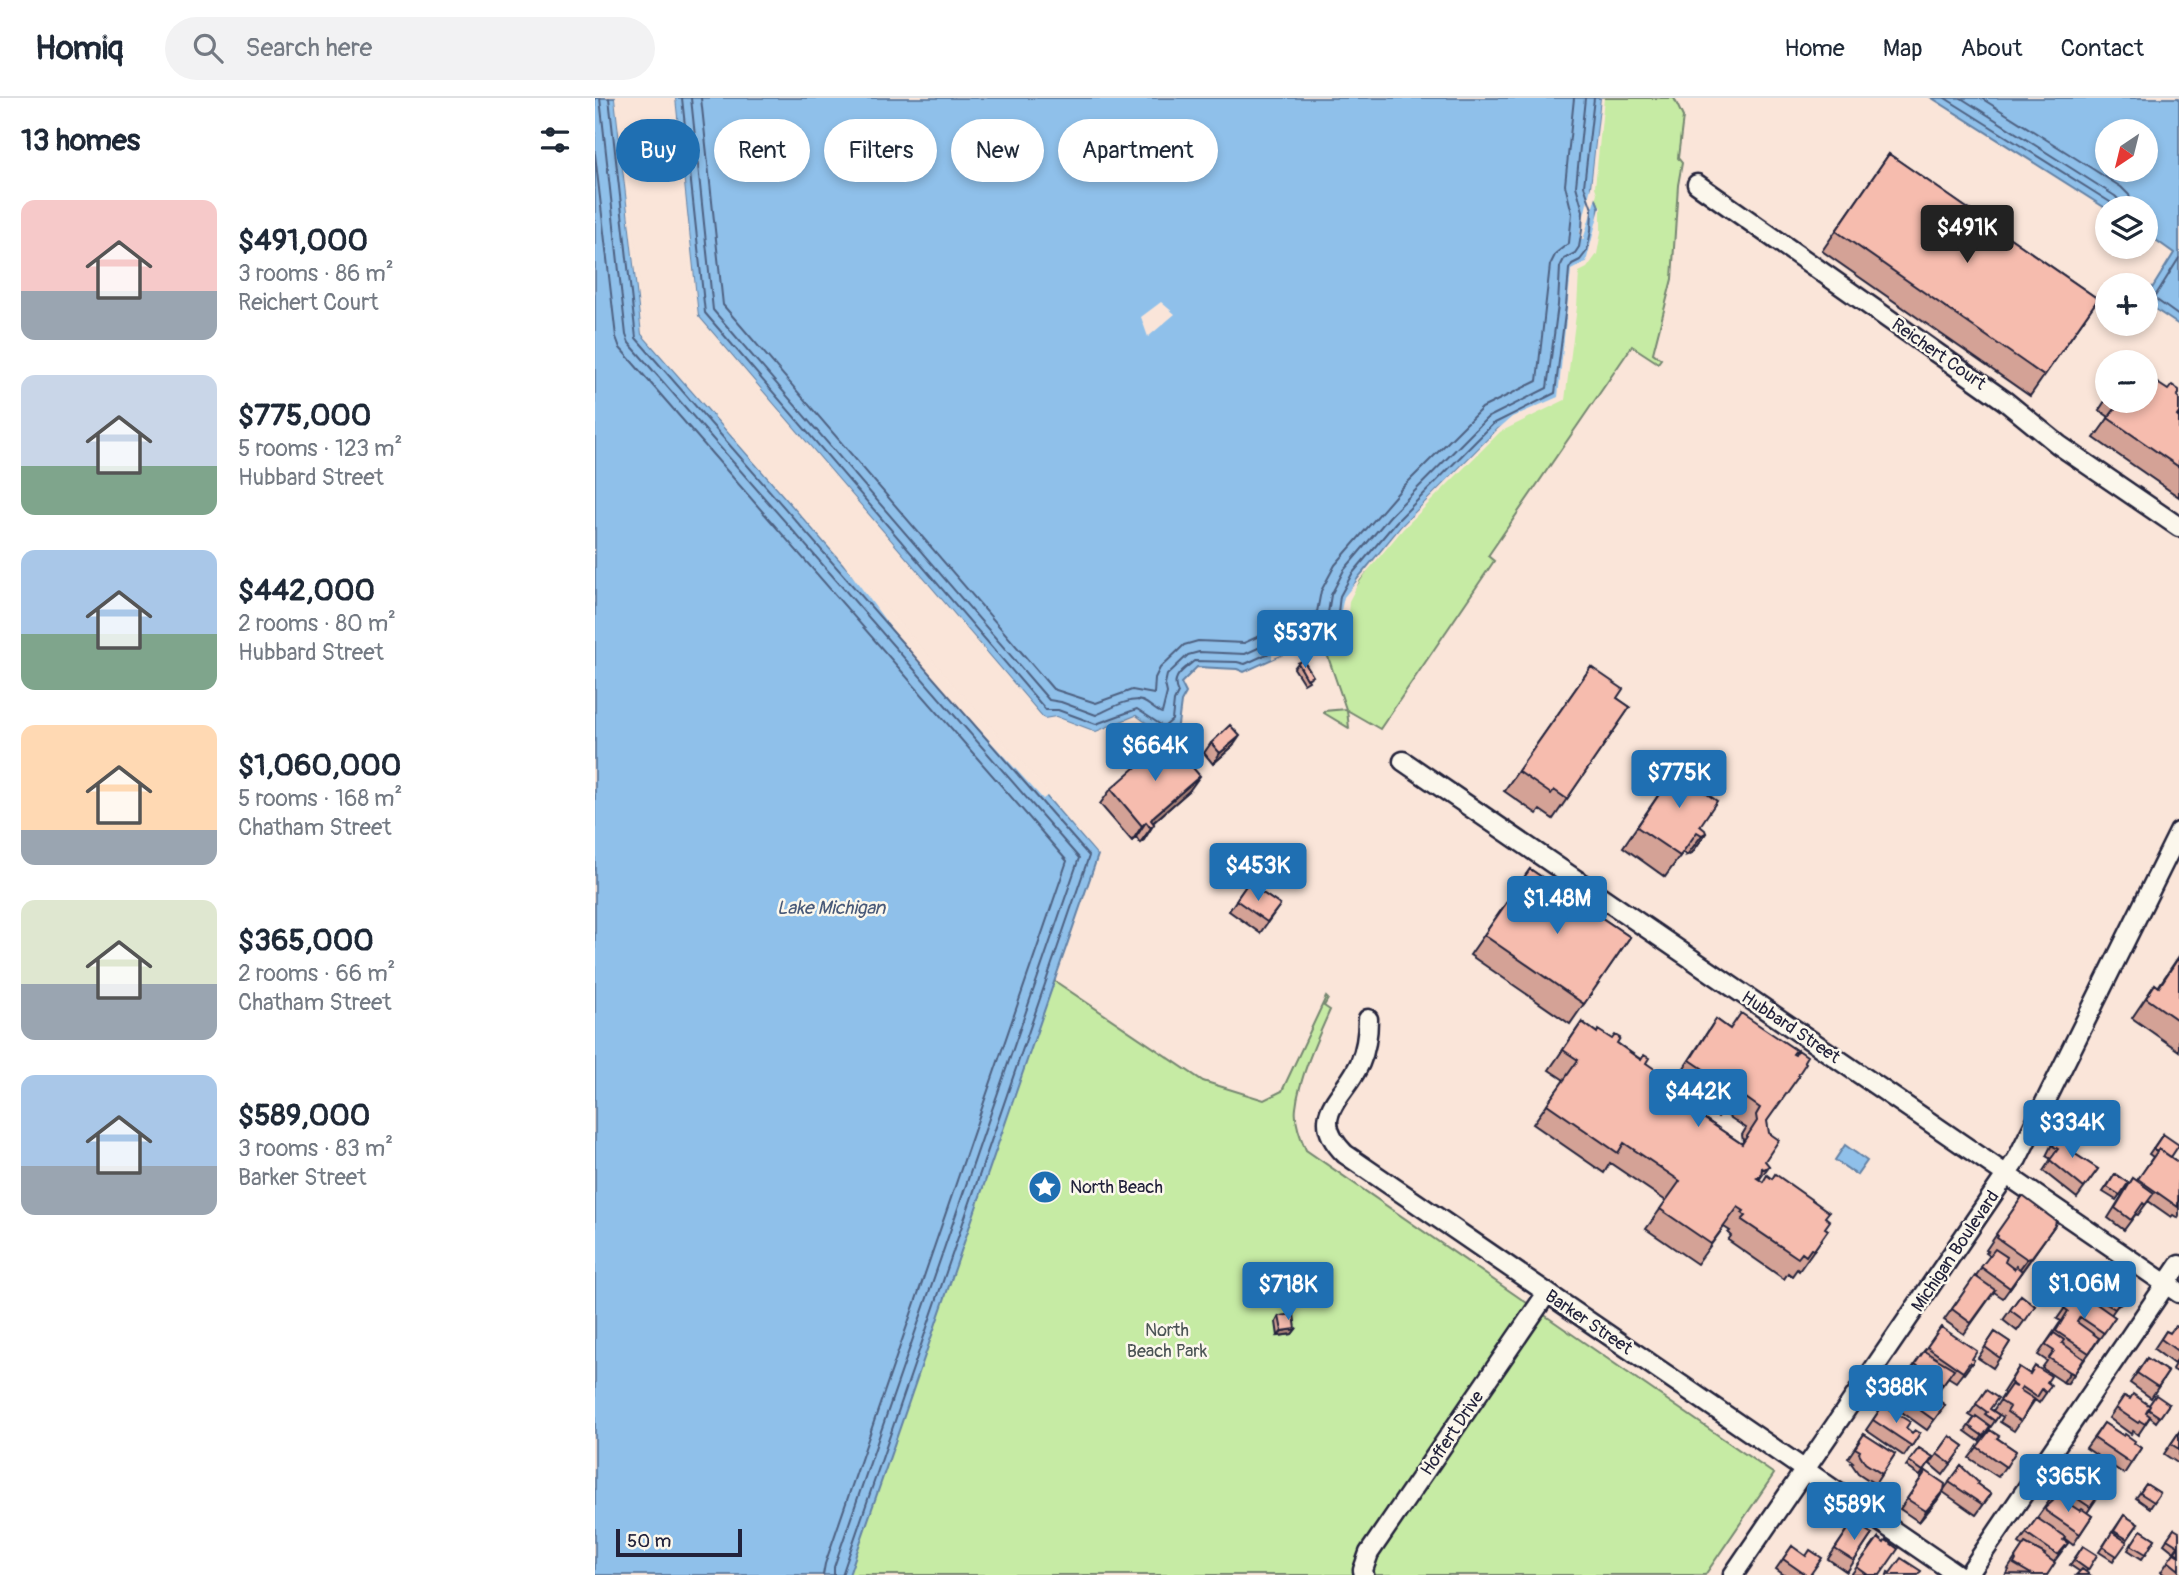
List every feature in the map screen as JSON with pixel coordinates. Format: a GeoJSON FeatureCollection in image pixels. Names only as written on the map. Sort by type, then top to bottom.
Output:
{"type":"FeatureCollection","features":[{"type":"Feature","properties":{"kind":"street","name":"Reichert Court"},"geometry":{"type":"LineString","coordinates":[[1697,184],[2005,401],[2059,445],[2179,527]]}},
{"type":"Feature","properties":{"kind":"street","name":"Hubbard Street"},"geometry":{"type":"LineString","coordinates":[[1403,761],[2173,1289]]}},
{"type":"Feature","properties":{"kind":"street","name":"Michigan Boulevard"},"geometry":{"type":"LineString","coordinates":[[1733,1575],[2017,1159],[2173,858],[2179,832]]}},
{"type":"Feature","properties":{"kind":"street","name":"Barker Street"},"geometry":{"type":"LineString","coordinates":[[1369,1019],[1368,1038],[1360,1064],[1333,1103],[1328,1115],[1328,1130],[1333,1142],[1345,1154],[1958,1575]]}},
{"type":"Feature","properties":{"kind":"street"},"geometry":{"type":"LineString","coordinates":[[1968,1575],[2173,1289],[2179,1265]]}},
{"type":"Feature","properties":{"kind":"street","name":"Hoffert Drive"},"geometry":{"type":"LineString","coordinates":[[1364,1575],[1369,1553],[1547,1293]]}},
{"type":"Feature","properties":{"kind":"green space"},"geometry":{"type":"Polygon","coordinates":[[[1601,98],[1674,98],[1683,117],[1678,158],[1682,163],[1672,279],[1653,353],[1661,359],[1658,363],[1632,346],[1488,556],[1494,561],[1380,729],[1347,710],[1349,728],[1324,713],[1346,709],[1325,648],[1342,640],[1346,600],[1576,270],[1598,231],[1599,207],[1591,187],[1601,98]]]}},
{"type":"Feature","properties":{"kind":"green space","name":"North Beach Park"},"geometry":{"type":"Polygon","coordinates":[[[1037,969],[1203,1081],[1264,1100],[1282,1091],[1326,997],[1328,999],[1324,1006],[1330,1010],[1305,1071],[1296,1108],[1297,1124],[1306,1150],[1774,1474],[1705,1575],[820,1575],[1037,969]]]}},
{"type":"Feature","properties":{"kind":"water","name":"Lake Michigan"},"geometry":{"type":"Polygon","coordinates":[[[595,98],[615,98],[617,119],[616,182],[625,182],[642,334],[1098,855],[849,1575],[595,1575],[595,98]]]}},
{"type":"Feature","properties":{"kind":"water"},"geometry":{"type":"Polygon","coordinates":[[[675,98],[1601,98],[1591,187],[1599,207],[1598,231],[1594,253],[1585,266],[1576,270],[1562,398],[1498,429],[1401,527],[1358,578],[1346,600],[1342,640],[1325,648],[1316,639],[1244,672],[1237,669],[1197,667],[1181,683],[1186,693],[1181,702],[1178,725],[1165,737],[1136,716],[1096,732],[1056,717],[1044,719],[698,316],[684,182],[700,182],[700,119],[677,119],[675,98]]]}},
{"type":"Feature","properties":{"kind":"water"},"geometry":{"type":"Polygon","coordinates":[[[1932,98],[2179,98],[2179,325],[2158,311],[2158,279],[2174,253],[2158,242],[2158,196],[2095,196],[2095,201],[1932,98]]]}},
{"type":"Feature","properties":{"kind":"water"},"geometry":{"type":"Polygon","coordinates":[[[1845,1145],[1867,1161],[1857,1175],[1835,1160],[1845,1145]]]}},
{"type":"Feature","properties":{"kind":"pier"},"geometry":{"type":"Polygon","coordinates":[[[615,98],[619,98],[621,119],[617,119],[615,98]]]}},
{"type":"Feature","properties":{"kind":"pier"},"geometry":{"type":"Polygon","coordinates":[[[671,98],[675,98],[677,119],[673,119],[671,98]]]}},
{"type":"Feature","properties":{"kind":"pier"},"geometry":{"type":"Polygon","coordinates":[[[1601,98],[1604,98],[1595,187],[1597,193],[1583,240],[1580,239],[1580,232],[1591,187],[1601,98]]]}},
{"type":"Feature","properties":{"kind":"pier"},"geometry":{"type":"Polygon","coordinates":[[[625,182],[628,182],[645,333],[1100,852],[1098,855],[1047,796],[1043,799],[907,650],[843,563],[642,334],[625,182]]]}},
{"type":"Feature","properties":{"kind":"pier"},"geometry":{"type":"Polygon","coordinates":[[[680,182],[684,182],[698,316],[1044,719],[1056,717],[1096,732],[1136,716],[1165,737],[1164,740],[1136,720],[1095,734],[1056,720],[1042,721],[695,318],[680,182]]]}},
{"type":"Feature","properties":{"kind":"pier"},"geometry":{"type":"Polygon","coordinates":[[[1601,204],[1601,232],[1597,254],[1587,268],[1579,272],[1565,400],[1500,432],[1403,529],[1360,580],[1349,601],[1346,641],[1341,644],[1338,624],[1344,597],[1401,527],[1512,417],[1558,397],[1571,270],[1586,262],[1601,204]]]}},
{"type":"Feature","properties":{"kind":"pier"},"geometry":{"type":"Polygon","coordinates":[[[1161,302],[1175,314],[1148,337],[1141,317],[1161,302]]]}},
{"type":"Feature","properties":{"kind":"pier"},"geometry":{"type":"Polygon","coordinates":[[[1316,639],[1325,648],[1324,652],[1315,643],[1302,649],[1301,646],[1316,639]]]}},
{"type":"Feature","properties":{"kind":"pier"},"geometry":{"type":"Polygon","coordinates":[[[1299,643],[1301,646],[1272,659],[1272,655],[1287,645],[1299,643]]]}},
{"type":"Feature","properties":{"kind":"building"},"geometry":{"type":"Polygon","coordinates":[[[1889,154],[2095,297],[2095,303],[2044,376],[1836,231],[1889,154]]]}},
{"type":"Feature","properties":{"kind":"building"},"geometry":{"type":"Polygon","coordinates":[[[2158,383],[2168,390],[2172,385],[2179,390],[2179,467],[2108,418],[2112,413],[2158,413],[2158,383]]]}},
{"type":"Feature","properties":{"kind":"building"},"geometry":{"type":"Polygon","coordinates":[[[1303,660],[1313,676],[1307,679],[1298,663],[1303,660]]]}},
{"type":"Feature","properties":{"kind":"building"},"geometry":{"type":"Polygon","coordinates":[[[1591,667],[1623,689],[1617,698],[1630,707],[1567,799],[1554,790],[1551,794],[1518,771],[1591,667]]]}},
{"type":"Feature","properties":{"kind":"building"},"geometry":{"type":"Polygon","coordinates":[[[1230,725],[1240,736],[1220,753],[1211,743],[1230,725]]]}},
{"type":"Feature","properties":{"kind":"building"},"geometry":{"type":"Polygon","coordinates":[[[1168,739],[1200,776],[1154,816],[1151,828],[1146,822],[1142,826],[1111,789],[1168,739]]]}},
{"type":"Feature","properties":{"kind":"building"},"geometry":{"type":"Polygon","coordinates":[[[1683,759],[1708,777],[1700,789],[1717,801],[1700,826],[1706,833],[1702,835],[1697,832],[1680,856],[1637,827],[1683,759]]]}},
{"type":"Feature","properties":{"kind":"building"},"geometry":{"type":"Polygon","coordinates":[[[1530,869],[1630,937],[1584,1004],[1484,935],[1530,869]]]}},
{"type":"Feature","properties":{"kind":"building"},"geometry":{"type":"Polygon","coordinates":[[[1248,883],[1280,905],[1267,922],[1236,900],[1248,883]]]}},
{"type":"Feature","properties":{"kind":"building"},"geometry":{"type":"Polygon","coordinates":[[[2179,957],[2179,1021],[2146,998],[2155,984],[2159,987],[2179,957]]]}},
{"type":"Feature","properties":{"kind":"building"},"geometry":{"type":"Polygon","coordinates":[[[1741,1013],[1796,1050],[1793,1054],[1798,1050],[1807,1056],[1799,1076],[1767,1121],[1769,1133],[1779,1140],[1765,1161],[1769,1166],[1762,1168],[1761,1176],[1757,1178],[1763,1182],[1767,1175],[1772,1179],[1775,1174],[1829,1212],[1825,1217],[1830,1221],[1825,1228],[1828,1230],[1814,1250],[1811,1249],[1806,1256],[1802,1253],[1798,1258],[1742,1220],[1746,1216],[1738,1207],[1711,1244],[1660,1209],[1680,1181],[1624,1143],[1618,1153],[1547,1104],[1578,1060],[1563,1050],[1582,1022],[1597,1033],[1598,1030],[1612,1039],[1615,1035],[1620,1038],[1617,1043],[1641,1060],[1644,1055],[1649,1058],[1646,1063],[1669,1079],[1662,1090],[1742,1144],[1757,1121],[1756,1115],[1760,1108],[1736,1091],[1732,1097],[1720,1088],[1724,1083],[1690,1060],[1716,1019],[1730,1029],[1741,1013]]]}},
{"type":"Feature","properties":{"kind":"building"},"geometry":{"type":"Polygon","coordinates":[[[2061,1130],[2079,1142],[2072,1152],[2098,1169],[2084,1188],[2050,1160],[2058,1149],[2053,1146],[2061,1130]]]}},
{"type":"Feature","properties":{"kind":"building"},"geometry":{"type":"Polygon","coordinates":[[[2163,1134],[2179,1145],[2171,1157],[2159,1149],[2157,1152],[2153,1149],[2163,1134]]]}},
{"type":"Feature","properties":{"kind":"building"},"geometry":{"type":"Polygon","coordinates":[[[2159,1149],[2179,1163],[2178,1207],[2138,1179],[2159,1149]]]}},
{"type":"Feature","properties":{"kind":"building"},"geometry":{"type":"Polygon","coordinates":[[[2115,1174],[2128,1183],[2120,1195],[2107,1187],[2115,1174]]]}},
{"type":"Feature","properties":{"kind":"building"},"geometry":{"type":"Polygon","coordinates":[[[2133,1178],[2154,1193],[2131,1220],[2115,1208],[2133,1178]]]}},
{"type":"Feature","properties":{"kind":"building"},"geometry":{"type":"Polygon","coordinates":[[[2022,1197],[2056,1221],[2031,1258],[2027,1259],[1997,1238],[1996,1234],[2022,1197]]]}},
{"type":"Feature","properties":{"kind":"building"},"geometry":{"type":"Polygon","coordinates":[[[1995,1249],[2007,1257],[2005,1262],[2022,1271],[2010,1288],[1981,1267],[1995,1249]]]}},
{"type":"Feature","properties":{"kind":"building"},"geometry":{"type":"Polygon","coordinates":[[[2097,1271],[2127,1290],[2128,1294],[2115,1309],[2083,1290],[2097,1271]]]}},
{"type":"Feature","properties":{"kind":"building"},"geometry":{"type":"Polygon","coordinates":[[[1975,1276],[1995,1290],[1971,1323],[1952,1309],[1975,1276]]]}},
{"type":"Feature","properties":{"kind":"building"},"geometry":{"type":"Polygon","coordinates":[[[2079,1288],[2115,1317],[2104,1333],[2080,1317],[2077,1322],[2099,1338],[2089,1353],[2056,1331],[2068,1311],[2064,1308],[2079,1288]]]}},
{"type":"Feature","properties":{"kind":"building"},"geometry":{"type":"Polygon","coordinates":[[[2021,1295],[2035,1306],[2025,1321],[2010,1310],[2021,1295]]]}},
{"type":"Feature","properties":{"kind":"building"},"geometry":{"type":"Polygon","coordinates":[[[1294,1314],[1296,1329],[1282,1331],[1279,1316],[1294,1314]]]}},
{"type":"Feature","properties":{"kind":"building"},"geometry":{"type":"Polygon","coordinates":[[[2175,1326],[2179,1328],[2179,1352],[2161,1339],[2166,1331],[2170,1333],[2175,1326]]]}},
{"type":"Feature","properties":{"kind":"building"},"geometry":{"type":"Polygon","coordinates":[[[1941,1327],[1977,1351],[1972,1364],[1970,1362],[1963,1372],[1927,1347],[1941,1327]]]}},
{"type":"Feature","properties":{"kind":"building"},"geometry":{"type":"Polygon","coordinates":[[[1995,1332],[2010,1342],[2000,1358],[1985,1347],[1995,1332]]]}},
{"type":"Feature","properties":{"kind":"building"},"geometry":{"type":"Polygon","coordinates":[[[2054,1333],[2064,1340],[2062,1343],[2084,1359],[2074,1374],[2049,1358],[2054,1351],[2045,1345],[2054,1333]]]}},
{"type":"Feature","properties":{"kind":"building"},"geometry":{"type":"Polygon","coordinates":[[[1924,1351],[1954,1369],[1943,1384],[1915,1364],[1924,1351]]]}},
{"type":"Feature","properties":{"kind":"building"},"geometry":{"type":"Polygon","coordinates":[[[2147,1358],[2168,1372],[2158,1387],[2137,1373],[2147,1358]]]}},
{"type":"Feature","properties":{"kind":"building"},"geometry":{"type":"Polygon","coordinates":[[[2035,1366],[2051,1376],[2047,1382],[2051,1385],[2046,1393],[2042,1389],[2037,1397],[2022,1387],[2020,1390],[2034,1399],[2021,1421],[2007,1412],[2010,1407],[2000,1401],[2011,1385],[2017,1387],[2010,1382],[2019,1367],[2030,1374],[2035,1366]]]}},
{"type":"Feature","properties":{"kind":"building"},"geometry":{"type":"Polygon","coordinates":[[[1905,1378],[1940,1397],[1938,1400],[1945,1405],[1934,1420],[1895,1392],[1905,1378]]]}},
{"type":"Feature","properties":{"kind":"building"},"geometry":{"type":"Polygon","coordinates":[[[1986,1390],[1998,1398],[1990,1409],[1999,1415],[1995,1421],[1976,1404],[1986,1390]]]}},
{"type":"Feature","properties":{"kind":"building"},"geometry":{"type":"Polygon","coordinates":[[[2133,1394],[2150,1406],[2146,1413],[2150,1416],[2145,1424],[2140,1421],[2138,1423],[2116,1408],[2124,1396],[2130,1399],[2133,1394]]]}},
{"type":"Feature","properties":{"kind":"building"},"geometry":{"type":"Polygon","coordinates":[[[2156,1395],[2169,1404],[2160,1417],[2148,1409],[2156,1395]]]}},
{"type":"Feature","properties":{"kind":"building"},"geometry":{"type":"Polygon","coordinates":[[[1883,1405],[1910,1422],[1906,1428],[1912,1433],[1915,1430],[1920,1433],[1912,1446],[1873,1420],[1883,1405]]]}},
{"type":"Feature","properties":{"kind":"building"},"geometry":{"type":"Polygon","coordinates":[[[1976,1416],[1990,1426],[1983,1436],[1969,1426],[1976,1416]]]}},
{"type":"Feature","properties":{"kind":"building"},"geometry":{"type":"Polygon","coordinates":[[[2104,1423],[2124,1436],[2125,1434],[2141,1448],[2131,1463],[2094,1438],[2104,1423]]]}},
{"type":"Feature","properties":{"kind":"building"},"geometry":{"type":"Polygon","coordinates":[[[1990,1430],[2016,1451],[2006,1467],[1977,1447],[1990,1430]]]}},
{"type":"Feature","properties":{"kind":"building"},"geometry":{"type":"Polygon","coordinates":[[[2179,1432],[2179,1449],[2171,1444],[2179,1432]]]}},
{"type":"Feature","properties":{"kind":"building"},"geometry":{"type":"Polygon","coordinates":[[[1864,1434],[1895,1454],[1882,1474],[1865,1463],[1860,1451],[1855,1448],[1864,1434]]]}},
{"type":"Feature","properties":{"kind":"building"},"geometry":{"type":"Polygon","coordinates":[[[1950,1436],[1964,1446],[1951,1464],[1937,1454],[1950,1436]]]}},
{"type":"Feature","properties":{"kind":"building"},"geometry":{"type":"Polygon","coordinates":[[[1919,1448],[1933,1457],[1923,1471],[1909,1461],[1919,1448]]]}},
{"type":"Feature","properties":{"kind":"building"},"geometry":{"type":"Polygon","coordinates":[[[1961,1466],[1977,1484],[1991,1494],[1983,1505],[1949,1482],[1961,1466]]]}},
{"type":"Feature","properties":{"kind":"building"},"geometry":{"type":"Polygon","coordinates":[[[1926,1471],[1945,1484],[1944,1490],[1926,1511],[1907,1499],[1926,1471]]]}},
{"type":"Feature","properties":{"kind":"building"},"geometry":{"type":"Polygon","coordinates":[[[2068,1472],[2101,1492],[2090,1507],[2078,1499],[2080,1496],[2060,1483],[2068,1472]]]}},
{"type":"Feature","properties":{"kind":"building"},"geometry":{"type":"Polygon","coordinates":[[[2146,1484],[2160,1493],[2154,1502],[2140,1493],[2146,1484]]]}},
{"type":"Feature","properties":{"kind":"building"},"geometry":{"type":"Polygon","coordinates":[[[2054,1494],[2092,1516],[2080,1534],[2046,1511],[2045,1508],[2053,1501],[2051,1499],[2054,1494]]]}},
{"type":"Feature","properties":{"kind":"building"},"geometry":{"type":"Polygon","coordinates":[[[2124,1515],[2138,1524],[2127,1539],[2114,1531],[2124,1515]]]}},
{"type":"Feature","properties":{"kind":"building"},"geometry":{"type":"Polygon","coordinates":[[[2037,1518],[2065,1537],[2063,1540],[2068,1543],[2058,1555],[2026,1533],[2037,1518]]]}},
{"type":"Feature","properties":{"kind":"building"},"geometry":{"type":"Polygon","coordinates":[[[1857,1524],[1872,1534],[1854,1561],[1835,1549],[1851,1525],[1855,1527],[1857,1524]]]}},
{"type":"Feature","properties":{"kind":"building"},"geometry":{"type":"Polygon","coordinates":[[[2174,1529],[2179,1532],[2178,1546],[2167,1539],[2174,1529]]]}},
{"type":"Feature","properties":{"kind":"building"},"geometry":{"type":"Polygon","coordinates":[[[2141,1530],[2155,1539],[2146,1554],[2131,1545],[2141,1530]]]}},
{"type":"Feature","properties":{"kind":"building"},"geometry":{"type":"Polygon","coordinates":[[[2112,1532],[2127,1542],[2117,1556],[2103,1547],[2112,1532]]]}},
{"type":"Feature","properties":{"kind":"building"},"geometry":{"type":"Polygon","coordinates":[[[1878,1538],[1884,1543],[1886,1540],[1898,1549],[1880,1575],[1868,1575],[1857,1567],[1878,1538]]]}},
{"type":"Feature","properties":{"kind":"building"},"geometry":{"type":"Polygon","coordinates":[[[2025,1543],[2055,1563],[2047,1575],[2033,1575],[2014,1564],[2025,1543]]]}},
{"type":"Feature","properties":{"kind":"building"},"geometry":{"type":"Polygon","coordinates":[[[1792,1546],[1806,1556],[1810,1550],[1822,1558],[1810,1575],[1783,1559],[1792,1546]]]}},
{"type":"Feature","properties":{"kind":"building"},"geometry":{"type":"Polygon","coordinates":[[[2083,1546],[2097,1555],[2088,1570],[2074,1560],[2083,1546]]]}},
{"type":"Feature","properties":{"kind":"building"},"geometry":{"type":"Polygon","coordinates":[[[2174,1553],[2179,1556],[2179,1570],[2168,1561],[2174,1553]]]}},
{"type":"Feature","properties":{"kind":"building"},"geometry":{"type":"Polygon","coordinates":[[[1901,1558],[1921,1571],[1918,1575],[1887,1575],[1901,1558]]]}},
{"type":"Feature","properties":{"kind":"building"},"geometry":{"type":"Polygon","coordinates":[[[2082,1569],[2090,1575],[2076,1575],[2082,1569]]]}},
{"type":"Feature","properties":{"kind":"place","name":"North Beach"},"geometry":{"type":"Point","coordinates":[1045,1187]}}]}
